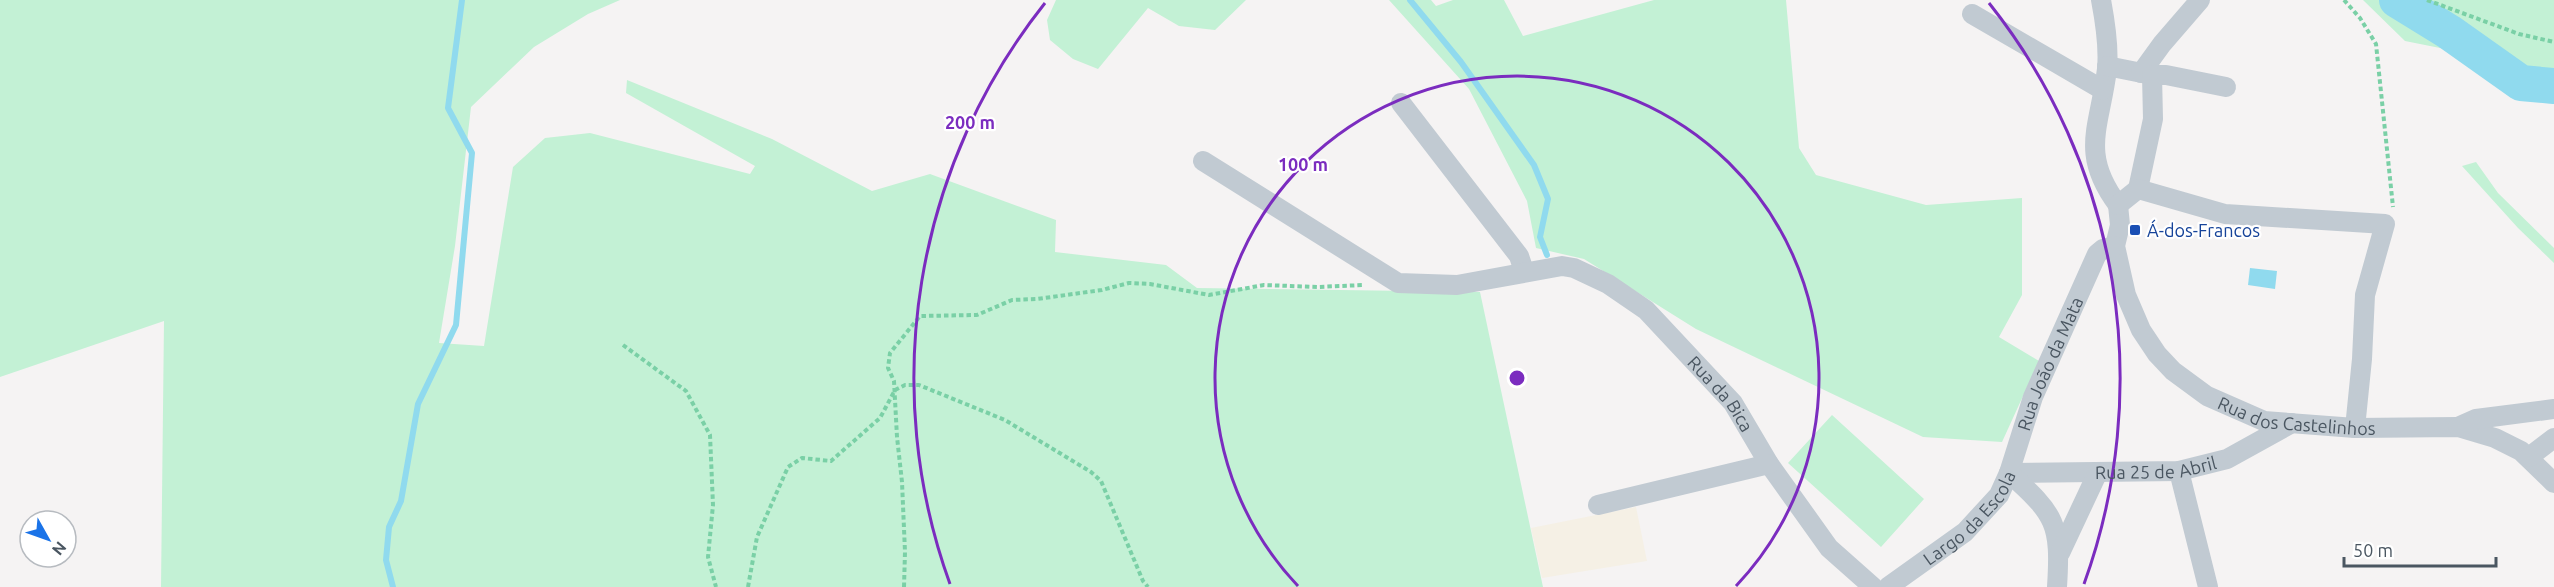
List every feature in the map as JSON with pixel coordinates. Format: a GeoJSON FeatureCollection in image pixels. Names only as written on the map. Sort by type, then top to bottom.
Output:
{"type":"FeatureCollection","features":[{"type":"Feature","properties":{"kind":"street"},"geometry":{"type":"LineString","coordinates":[[2100,0],[2107,66],[2095,132],[2095,161],[2104,186],[2118,205],[2120,225],[2115,246]]}},
{"type":"Feature","properties":{"kind":"street"},"geometry":{"type":"LineString","coordinates":[[2118,205],[2138,189],[2153,119],[2146,74],[2200,0]]}},
{"type":"Feature","properties":{"kind":"street"},"geometry":{"type":"LineString","coordinates":[[1972,14],[2103,90]]}},
{"type":"Feature","properties":{"kind":"street"},"geometry":{"type":"LineString","coordinates":[[2107,66],[2226,87]]}},
{"type":"Feature","properties":{"kind":"street"},"geometry":{"type":"LineString","coordinates":[[1401,103],[1519,256],[1524,272]]}},
{"type":"Feature","properties":{"kind":"street"},"geometry":{"type":"LineString","coordinates":[[1203,161],[1398,283]]}},
{"type":"Feature","properties":{"kind":"street"},"geometry":{"type":"LineString","coordinates":[[2138,189],[2225,214],[2385,224],[2365,295],[2362,359],[2355,428]]}},
{"type":"Feature","properties":{"kind":"street","name":"Rua João da Mata"},"geometry":{"type":"LineString","coordinates":[[2009,473],[2033,397],[2097,255],[2103,249],[2115,246]]}},
{"type":"Feature","properties":{"kind":"street","name":"Rua dos Castelinhos"},"geometry":{"type":"LineString","coordinates":[[2115,246],[2126,295],[2141,330],[2172,371],[2207,396],[2264,421],[2355,428],[2458,427],[2495,438],[2529,457],[2554,483]]}},
{"type":"Feature","properties":{"kind":"street","name":"Rua da Bica"},"geometry":{"type":"LineString","coordinates":[[1398,283],[1457,285],[1562,266],[1574,268],[1608,284],[1646,310],[1733,403],[1769,464],[1829,548],[1873,587]]}},
{"type":"Feature","properties":{"kind":"street"},"geometry":{"type":"LineString","coordinates":[[2458,427],[2476,418],[2554,409]]}},
{"type":"Feature","properties":{"kind":"street","name":"Rua 25 de Abril"},"geometry":{"type":"LineString","coordinates":[[2009,473],[2179,471],[2227,459],[2292,423]]}},
{"type":"Feature","properties":{"kind":"street"},"geometry":{"type":"LineString","coordinates":[[2529,457],[2544,443],[2554,438]]}},
{"type":"Feature","properties":{"kind":"street"},"geometry":{"type":"LineString","coordinates":[[1598,504],[1769,464]]}},
{"type":"Feature","properties":{"kind":"street"},"geometry":{"type":"LineString","coordinates":[[2179,471],[2208,587]]}},
{"type":"Feature","properties":{"kind":"street"},"geometry":{"type":"LineString","coordinates":[[2057,587],[2059,555],[2098,472]]}},
{"type":"Feature","properties":{"kind":"street","name":"Largo da Escola"},"geometry":{"type":"LineString","coordinates":[[1888,587],[1965,532],[1992,505],[2009,473],[2038,500],[2051,516],[2058,534],[2059,555]]}},
{"type":"Feature","properties":{"kind":"path"},"geometry":{"type":"LineString","coordinates":[[2344,0],[2360,18],[2376,44],[2379,60],[2394,218],[2385,224]]}},
{"type":"Feature","properties":{"kind":"path"},"geometry":{"type":"LineString","coordinates":[[2427,0],[2519,33],[2554,42]]}},
{"type":"Feature","properties":{"kind":"path"},"geometry":{"type":"LineString","coordinates":[[904,587],[902,482],[894,381],[888,368],[890,353],[920,316],[977,315],[1012,300],[1081,293],[1130,283],[1149,284],[1209,295],[1264,285],[1317,287],[1398,283]]}},
{"type":"Feature","properties":{"kind":"path"},"geometry":{"type":"LineString","coordinates":[[623,345],[686,391],[710,435],[713,505],[708,557],[716,587]]}},
{"type":"Feature","properties":{"kind":"path"},"geometry":{"type":"LineString","coordinates":[[748,587],[757,537],[788,466],[802,458],[831,460],[880,418],[895,390],[905,385],[919,385],[1005,420],[1091,472],[1101,481],[1143,581],[1148,587]]}},
{"type":"Feature","properties":{"kind":"green space"},"geometry":{"type":"Polygon","coordinates":[[[0,0],[620,0],[588,14],[534,47],[471,107],[455,246],[439,343],[484,346],[513,167],[545,138],[590,133],[750,174],[755,166],[626,93],[627,80],[772,139],[872,191],[930,174],[1056,220],[1055,252],[1166,265],[1197,288],[1480,292],[1543,587],[161,587],[164,321],[0,377],[0,0]]]}},
{"type":"Feature","properties":{"kind":"green space"},"geometry":{"type":"Polygon","coordinates":[[[1056,0],[1246,0],[1215,30],[1179,26],[1148,8],[1098,69],[1073,59],[1050,40],[1047,20],[1056,0]]]}},
{"type":"Feature","properties":{"kind":"green space"},"geometry":{"type":"Polygon","coordinates":[[[1389,0],[1431,0],[1436,6],[1453,0],[1504,0],[1523,36],[1654,0],[1786,0],[1799,148],[1816,175],[1926,205],[2022,198],[2022,295],[1999,337],[2039,361],[2002,442],[1923,437],[1696,329],[1584,259],[1536,248],[1527,201],[1469,89],[1389,0]]]}},
{"type":"Feature","properties":{"kind":"green space"},"geometry":{"type":"Polygon","coordinates":[[[2363,0],[2554,0],[2554,94],[2536,92],[2531,100],[2445,49],[2405,41],[2363,0]]]}},
{"type":"Feature","properties":{"kind":"green space"},"geometry":{"type":"Polygon","coordinates":[[[2476,162],[2498,193],[2554,248],[2554,263],[2518,228],[2462,166],[2476,162]]]}},
{"type":"Feature","properties":{"kind":"green space"},"geometry":{"type":"Polygon","coordinates":[[[1832,415],[1924,499],[1881,547],[1788,463],[1832,415]]]}},
{"type":"Feature","properties":{"kind":"sand"},"geometry":{"type":"Polygon","coordinates":[[[1636,507],[1647,561],[1542,578],[1531,528],[1636,507]]]}},
{"type":"Feature","properties":{"kind":"water"},"geometry":{"type":"Polygon","coordinates":[[[2250,268],[2277,271],[2275,289],[2248,285],[2250,268]]]}},
{"type":"Feature","properties":{"kind":"waterway"},"geometry":{"type":"LineString","coordinates":[[393,587],[386,560],[389,527],[401,501],[418,404],[456,325],[472,153],[448,108],[462,0]]}},
{"type":"Feature","properties":{"kind":"waterway"},"geometry":{"type":"LineString","coordinates":[[1410,0],[1461,62],[1534,165],[1548,199],[1540,237],[1547,255]]}},
{"type":"Feature","properties":{"kind":"waterway"},"geometry":{"type":"LineString","coordinates":[[2397,0],[2449,32],[2521,83],[2554,86]]}},
{"type":"Feature","properties":{"kind":"place","name":"Á-dos-Francos"},"geometry":{"type":"Point","coordinates":[2135,230]}}]}
